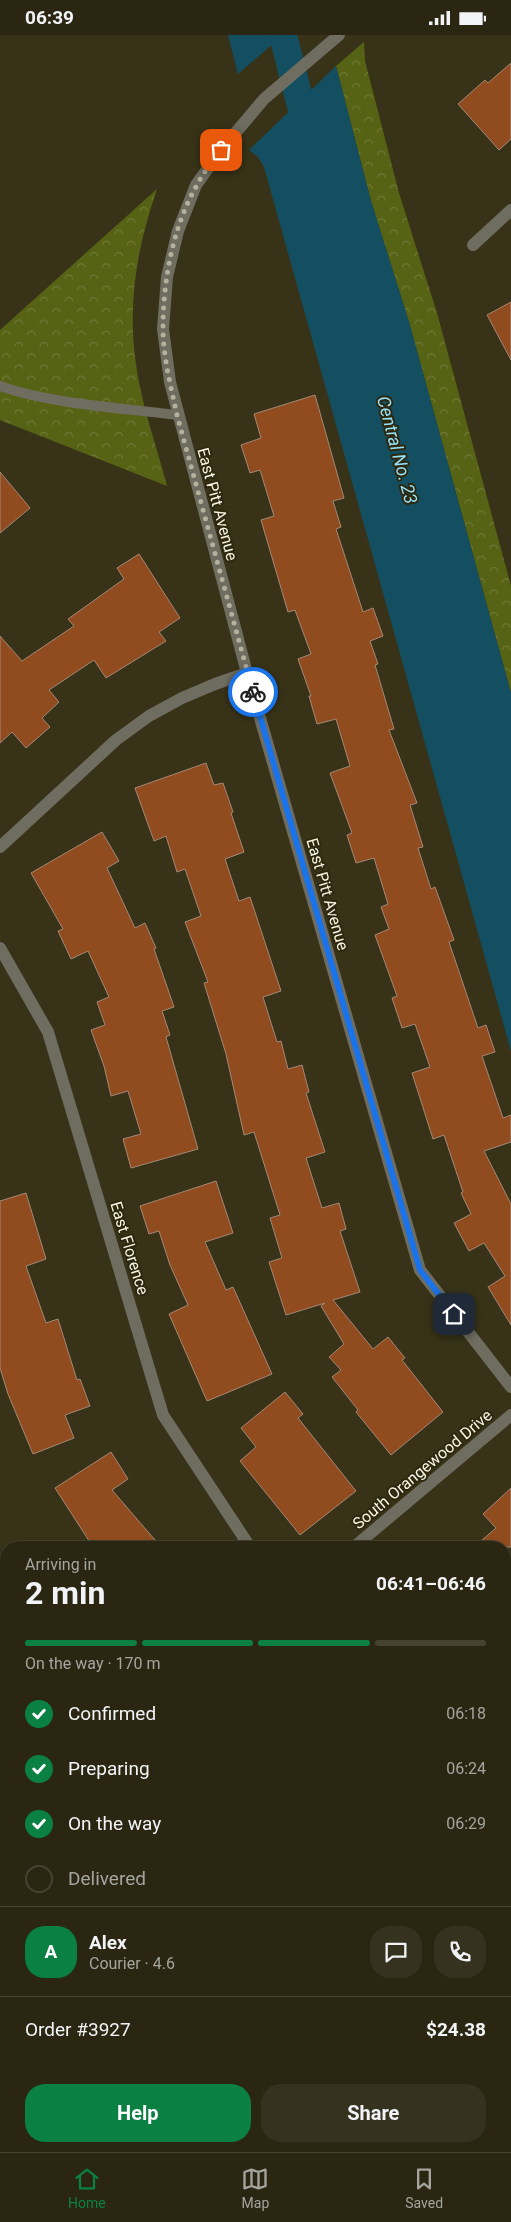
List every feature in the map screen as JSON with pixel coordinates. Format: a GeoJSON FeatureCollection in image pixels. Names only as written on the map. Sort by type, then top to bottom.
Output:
{"type":"FeatureCollection","features":[{"type":"Feature","properties":{"kind":"street","name":"East Pitt Avenue"},"geometry":{"type":"LineString","coordinates":[[339,35],[264,99],[226,144],[196,185],[178,231],[167,277],[163,329],[170,382],[177,415],[247,673],[420,1270],[511,1387]]}},
{"type":"Feature","properties":{"kind":"street"},"geometry":{"type":"LineString","coordinates":[[473,245],[511,209]]}},
{"type":"Feature","properties":{"kind":"street"},"geometry":{"type":"LineString","coordinates":[[0,847],[116,740],[149,716],[190,694],[247,673]]}},
{"type":"Feature","properties":{"kind":"street","name":"East Florence"},"geometry":{"type":"LineString","coordinates":[[0,948],[48,1032],[163,1415],[246,1541]]}},
{"type":"Feature","properties":{"kind":"street","name":"South Orangewood Drive"},"geometry":{"type":"LineString","coordinates":[[361,1541],[511,1415]]}},
{"type":"Feature","properties":{"kind":"lane"},"geometry":{"type":"LineString","coordinates":[[0,386],[18,392],[56,399],[177,415]]}},
{"type":"Feature","properties":{"kind":"green space"},"geometry":{"type":"Polygon","coordinates":[[[364,42],[365,61],[399,193],[437,313],[511,586],[511,693],[409,322],[371,201],[336,66],[364,42]]]}},
{"type":"Feature","properties":{"kind":"green space"},"geometry":{"type":"Polygon","coordinates":[[[157,189],[150,210],[136,272],[133,335],[137,373],[167,486],[0,420],[0,330],[157,189]]]}},
{"type":"Feature","properties":{"kind":"water"},"geometry":{"type":"Polygon","coordinates":[[[228,35],[283,35],[238,74],[228,35]]]}},
{"type":"Feature","properties":{"kind":"water"},"geometry":{"type":"Polygon","coordinates":[[[336,66],[371,201],[409,322],[511,693],[511,1051],[264,167],[258,157],[249,150],[336,66]]]}},
{"type":"Feature","properties":{"kind":"building"},"geometry":{"type":"Polygon","coordinates":[[[511,63],[511,139],[499,150],[458,104],[485,80],[488,83],[511,63]]]}},
{"type":"Feature","properties":{"kind":"building"},"geometry":{"type":"Polygon","coordinates":[[[511,302],[511,360],[487,315],[511,302]]]}},
{"type":"Feature","properties":{"kind":"building"},"geometry":{"type":"Polygon","coordinates":[[[315,395],[344,498],[333,501],[341,527],[336,529],[363,612],[373,608],[383,636],[370,641],[378,664],[375,665],[394,729],[389,730],[417,803],[410,805],[423,847],[418,848],[431,889],[435,887],[454,940],[449,942],[478,1028],[486,1025],[495,1052],[482,1056],[503,1118],[511,1115],[511,1142],[484,1151],[511,1204],[511,1325],[488,1287],[505,1276],[484,1243],[469,1251],[454,1223],[471,1214],[461,1193],[463,1192],[444,1135],[433,1139],[412,1073],[430,1067],[415,1024],[402,1028],[392,998],[397,996],[375,935],[389,929],[381,907],[388,904],[374,858],[356,863],[347,835],[352,833],[330,773],[350,766],[336,719],[317,724],[309,696],[311,696],[298,659],[311,654],[295,610],[288,612],[261,520],[274,516],[260,470],[250,473],[241,445],[261,438],[254,414],[315,395]]]}},
{"type":"Feature","properties":{"kind":"building"},"geometry":{"type":"Polygon","coordinates":[[[0,472],[30,508],[0,533],[0,472]]]}},
{"type":"Feature","properties":{"kind":"building"},"geometry":{"type":"Polygon","coordinates":[[[139,554],[180,618],[159,632],[166,641],[106,678],[94,660],[49,690],[59,702],[42,718],[50,727],[26,748],[12,732],[0,743],[0,636],[22,661],[74,626],[68,619],[124,579],[117,568],[139,554]]]}},
{"type":"Feature","properties":{"kind":"building"},"geometry":{"type":"Polygon","coordinates":[[[206,763],[214,785],[223,783],[244,852],[225,859],[239,901],[250,897],[281,991],[263,997],[277,1042],[281,1041],[288,1069],[302,1065],[309,1092],[306,1093],[325,1152],[306,1158],[322,1208],[339,1203],[346,1229],[340,1231],[360,1292],[333,1300],[373,1349],[388,1337],[405,1358],[402,1360],[443,1412],[391,1455],[356,1412],[358,1410],[332,1377],[341,1370],[329,1357],[344,1344],[321,1306],[325,1303],[286,1315],[269,1262],[282,1258],[270,1218],[280,1215],[254,1132],[244,1135],[226,1054],[204,983],[208,982],[185,922],[201,916],[185,869],[177,872],[166,836],[154,841],[135,788],[206,763]]]}},
{"type":"Feature","properties":{"kind":"building"},"geometry":{"type":"Polygon","coordinates":[[[102,832],[119,861],[107,868],[135,928],[145,923],[156,948],[154,949],[174,1007],[162,1011],[170,1035],[166,1037],[198,1149],[131,1168],[123,1139],[141,1134],[128,1091],[111,1096],[104,1066],[91,1030],[105,1025],[97,1002],[109,997],[88,951],[71,959],[58,931],[63,929],[31,873],[102,832]]]}},
{"type":"Feature","properties":{"kind":"building"},"geometry":{"type":"Polygon","coordinates":[[[216,1181],[233,1233],[205,1242],[226,1290],[233,1287],[272,1374],[207,1401],[169,1314],[188,1305],[170,1265],[159,1231],[149,1234],[140,1206],[216,1181]]]}},
{"type":"Feature","properties":{"kind":"building"},"geometry":{"type":"Polygon","coordinates":[[[26,1193],[46,1259],[26,1266],[46,1323],[58,1319],[77,1380],[80,1379],[90,1406],[65,1415],[74,1438],[33,1454],[8,1394],[0,1368],[0,1201],[26,1193]]]}},
{"type":"Feature","properties":{"kind":"building"},"geometry":{"type":"Polygon","coordinates":[[[285,1392],[303,1414],[298,1418],[356,1491],[300,1535],[240,1461],[256,1447],[241,1428],[285,1392]]]}},
{"type":"Feature","properties":{"kind":"building"},"geometry":{"type":"Polygon","coordinates":[[[111,1452],[128,1479],[112,1490],[156,1541],[89,1541],[55,1488],[111,1452]]]}},
{"type":"Feature","properties":{"kind":"building"},"geometry":{"type":"Polygon","coordinates":[[[511,1488],[511,1541],[481,1541],[496,1528],[483,1514],[511,1488]]]}},
{"type":"Feature","properties":{"kind":"waterway","name":"Central No. 23"},"geometry":{"type":"LineString","coordinates":[[283,35],[309,138]]}},
{"type":"Feature","properties":{"kind":"way so far"},"geometry":{"type":"LineString","coordinates":[[221,150],[196,185],[178,231],[167,277],[163,329],[170,382],[177,415],[253,692]]}},
{"type":"Feature","properties":{"kind":"route"},"geometry":{"type":"LineString","coordinates":[[253,692],[420,1270],[454,1314]]}}]}
